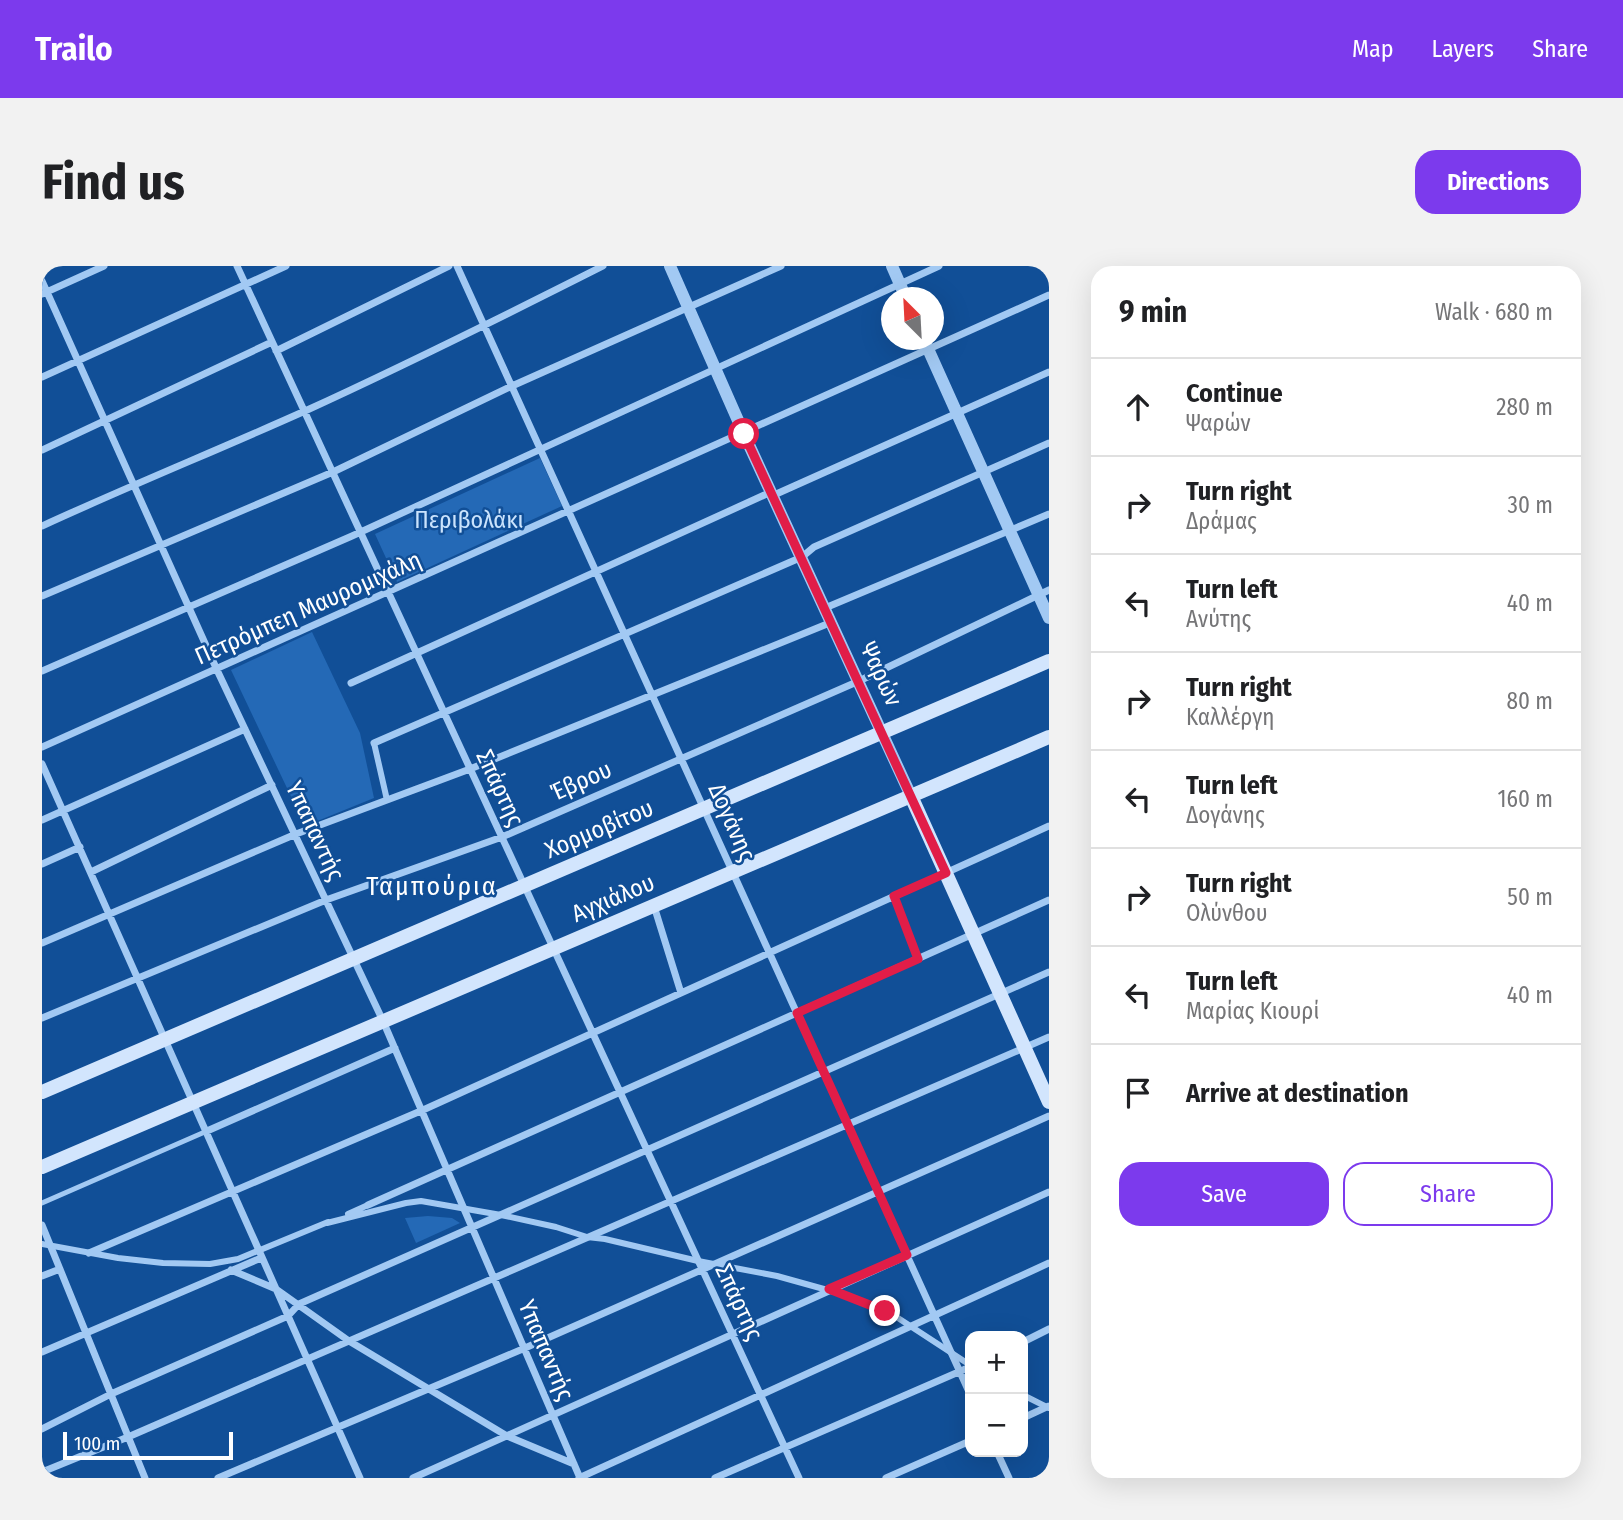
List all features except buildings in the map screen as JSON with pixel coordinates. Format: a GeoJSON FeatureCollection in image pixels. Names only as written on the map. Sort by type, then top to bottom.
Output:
{"type":"FeatureCollection","features":[{"type":"Feature","properties":{"kind":"main road","name":"Χορμοβίτου"},"geometry":{"type":"LineString","coordinates":[[42,1092],[1049,661]]}},
{"type":"Feature","properties":{"kind":"main road","name":"Αγχιάλου"},"geometry":{"type":"LineString","coordinates":[[42,1167],[1049,737]]}},
{"type":"Feature","properties":{"kind":"main road","name":"Ψαρών"},"geometry":{"type":"LineString","coordinates":[[911,796],[1049,1102]]}},
{"type":"Feature","properties":{"kind":"street"},"geometry":{"type":"LineString","coordinates":[[44,293],[104,266]]}},
{"type":"Feature","properties":{"kind":"street","name":"Σπάρτης"},"geometry":{"type":"LineString","coordinates":[[237,266],[799,1478]]}},
{"type":"Feature","properties":{"kind":"street"},"geometry":{"type":"LineString","coordinates":[[42,377],[286,266]]}},
{"type":"Feature","properties":{"kind":"street"},"geometry":{"type":"LineString","coordinates":[[276,351],[449,266]]}},
{"type":"Feature","properties":{"kind":"street","name":"Δογάνης"},"geometry":{"type":"LineString","coordinates":[[457,266],[965,1383]]}},
{"type":"Feature","properties":{"kind":"street"},"geometry":{"type":"LineString","coordinates":[[42,526],[304,411],[485,326],[603,266]]}},
{"type":"Feature","properties":{"kind":"street","name":"Ψαρών"},"geometry":{"type":"LineString","coordinates":[[670,266],[744,434],[911,796]]}},
{"type":"Feature","properties":{"kind":"street"},"geometry":{"type":"LineString","coordinates":[[42,596],[333,472],[512,386],[781,266]]}},
{"type":"Feature","properties":{"kind":"street"},"geometry":{"type":"LineString","coordinates":[[892,266],[901,287]]}},
{"type":"Feature","properties":{"kind":"street"},"geometry":{"type":"LineString","coordinates":[[42,671],[360,532],[939,266]]}},
{"type":"Feature","properties":{"kind":"street","name":"Υπαπαντής"},"geometry":{"type":"LineString","coordinates":[[42,281],[44,293],[106,420],[217,670],[383,1021],[580,1478]]}},
{"type":"Feature","properties":{"kind":"street","name":"Πετρόμπεη Μαυρομιχάλη"},"geometry":{"type":"LineString","coordinates":[[944,337],[1049,295]]}},
{"type":"Feature","properties":{"kind":"street"},"geometry":{"type":"LineString","coordinates":[[42,450],[272,342]]}},
{"type":"Feature","properties":{"kind":"street","name":"Πετρόμπεη Μαυρομιχάλη"},"geometry":{"type":"LineString","coordinates":[[42,747],[744,434],[914,350]]}},
{"type":"Feature","properties":{"kind":"street"},"geometry":{"type":"LineString","coordinates":[[929,350],[1010,530],[1044,593],[1049,618]]}},
{"type":"Feature","properties":{"kind":"street"},"geometry":{"type":"LineString","coordinates":[[351,683],[1049,372]]}},
{"type":"Feature","properties":{"kind":"street"},"geometry":{"type":"LineString","coordinates":[[387,800],[374,743],[802,556],[814,547],[1049,443]]}},
{"type":"Feature","properties":{"kind":"street"},"geometry":{"type":"LineString","coordinates":[[825,608],[1049,513]]}},
{"type":"Feature","properties":{"kind":"street","name":"Έβρου"},"geometry":{"type":"LineString","coordinates":[[42,1018],[326,901],[502,837],[859,681],[1044,593]]}},
{"type":"Feature","properties":{"kind":"street"},"geometry":{"type":"LineString","coordinates":[[42,943],[296,834],[470,769],[832,622]]}},
{"type":"Feature","properties":{"kind":"street"},"geometry":{"type":"LineString","coordinates":[[42,820],[245,729]]}},
{"type":"Feature","properties":{"kind":"street"},"geometry":{"type":"LineString","coordinates":[[42,764],[195,1102],[360,1478]]}},
{"type":"Feature","properties":{"kind":"street"},"geometry":{"type":"LineString","coordinates":[[91,872],[272,785]]}},
{"type":"Feature","properties":{"kind":"street"},"geometry":{"type":"LineString","coordinates":[[89,1253],[423,1110],[1049,826]]}},
{"type":"Feature","properties":{"kind":"street"},"geometry":{"type":"LineString","coordinates":[[42,864],[80,847]]}},
{"type":"Feature","properties":{"kind":"street"},"geometry":{"type":"LineString","coordinates":[[894,896],[918,959]]}},
{"type":"Feature","properties":{"kind":"street"},"geometry":{"type":"LineString","coordinates":[[42,1352],[231,1270],[327,1223],[1049,900]]}},
{"type":"Feature","properties":{"kind":"street"},"geometry":{"type":"LineString","coordinates":[[654,905],[681,993]]}},
{"type":"Feature","properties":{"kind":"street"},"geometry":{"type":"LineString","coordinates":[[42,1429],[111,1394],[288,1316],[299,1304],[1049,972]]}},
{"type":"Feature","properties":{"kind":"street"},"geometry":{"type":"LineString","coordinates":[[42,1472],[1049,1038]]}},
{"type":"Feature","properties":{"kind":"street"},"geometry":{"type":"LineString","coordinates":[[207,1131],[395,1048]]}},
{"type":"Feature","properties":{"kind":"street"},"geometry":{"type":"LineString","coordinates":[[218,1478],[430,1389],[1049,1116]]}},
{"type":"Feature","properties":{"kind":"street"},"geometry":{"type":"LineString","coordinates":[[413,1478],[1049,1192]]}},
{"type":"Feature","properties":{"kind":"street"},"geometry":{"type":"LineString","coordinates":[[327,1223],[406,1203],[436,1202],[501,1214],[587,1237],[606,1238],[829,1289],[868,1303],[911,1326],[965,1362]]}},
{"type":"Feature","properties":{"kind":"street"},"geometry":{"type":"LineString","coordinates":[[42,1225],[46,1245],[60,1269],[145,1478]]}},
{"type":"Feature","properties":{"kind":"street"},"geometry":{"type":"LineString","coordinates":[[46,1245],[129,1259],[194,1264],[227,1262],[260,1254]]}},
{"type":"Feature","properties":{"kind":"street"},"geometry":{"type":"LineString","coordinates":[[580,1478],[1049,1263]]}},
{"type":"Feature","properties":{"kind":"street"},"geometry":{"type":"LineString","coordinates":[[42,1276],[60,1269]]}},
{"type":"Feature","properties":{"kind":"street"},"geometry":{"type":"LineString","coordinates":[[231,1270],[276,1289],[349,1340],[507,1436],[574,1464]]}},
{"type":"Feature","properties":{"kind":"street"},"geometry":{"type":"LineString","coordinates":[[1028,1340],[1049,1329]]}},
{"type":"Feature","properties":{"kind":"street"},"geometry":{"type":"LineString","coordinates":[[715,1478],[965,1369]]}},
{"type":"Feature","properties":{"kind":"street"},"geometry":{"type":"LineString","coordinates":[[1028,1397],[1048,1407]]}},
{"type":"Feature","properties":{"kind":"street"},"geometry":{"type":"LineString","coordinates":[[1028,1416],[1048,1407]]}},
{"type":"Feature","properties":{"kind":"street"},"geometry":{"type":"LineString","coordinates":[[886,1478],[965,1443]]}},
{"type":"Feature","properties":{"kind":"street"},"geometry":{"type":"LineString","coordinates":[[999,1457],[1009,1478]]}},
{"type":"Feature","properties":{"kind":"lane"},"geometry":{"type":"LineString","coordinates":[[42,1203],[207,1131]]}},
{"type":"Feature","properties":{"kind":"green space","name":"Περιβολάκι"},"geometry":{"type":"Polygon","coordinates":[[[540,458],[562,506],[397,582],[375,534],[540,458]]]}},
{"type":"Feature","properties":{"kind":"green space"},"geometry":{"type":"Polygon","coordinates":[[[312,632],[360,733],[374,798],[305,826],[231,670],[312,632]]]}},
{"type":"Feature","properties":{"kind":"green space"},"geometry":{"type":"Polygon","coordinates":[[[405,1218],[452,1218],[460,1223],[416,1243],[405,1218]]]}},
{"type":"Feature","properties":{"kind":"district","name":"Ταμπούρια"},"geometry":{"type":"Point","coordinates":[432,886]}},
{"type":"Feature","properties":{"kind":"route"},"geometry":{"type":"LineString","coordinates":[[744,434],[946,873],[894,896],[918,959],[797,1013],[907,1255],[829,1289],[885,1311]]}}]}
